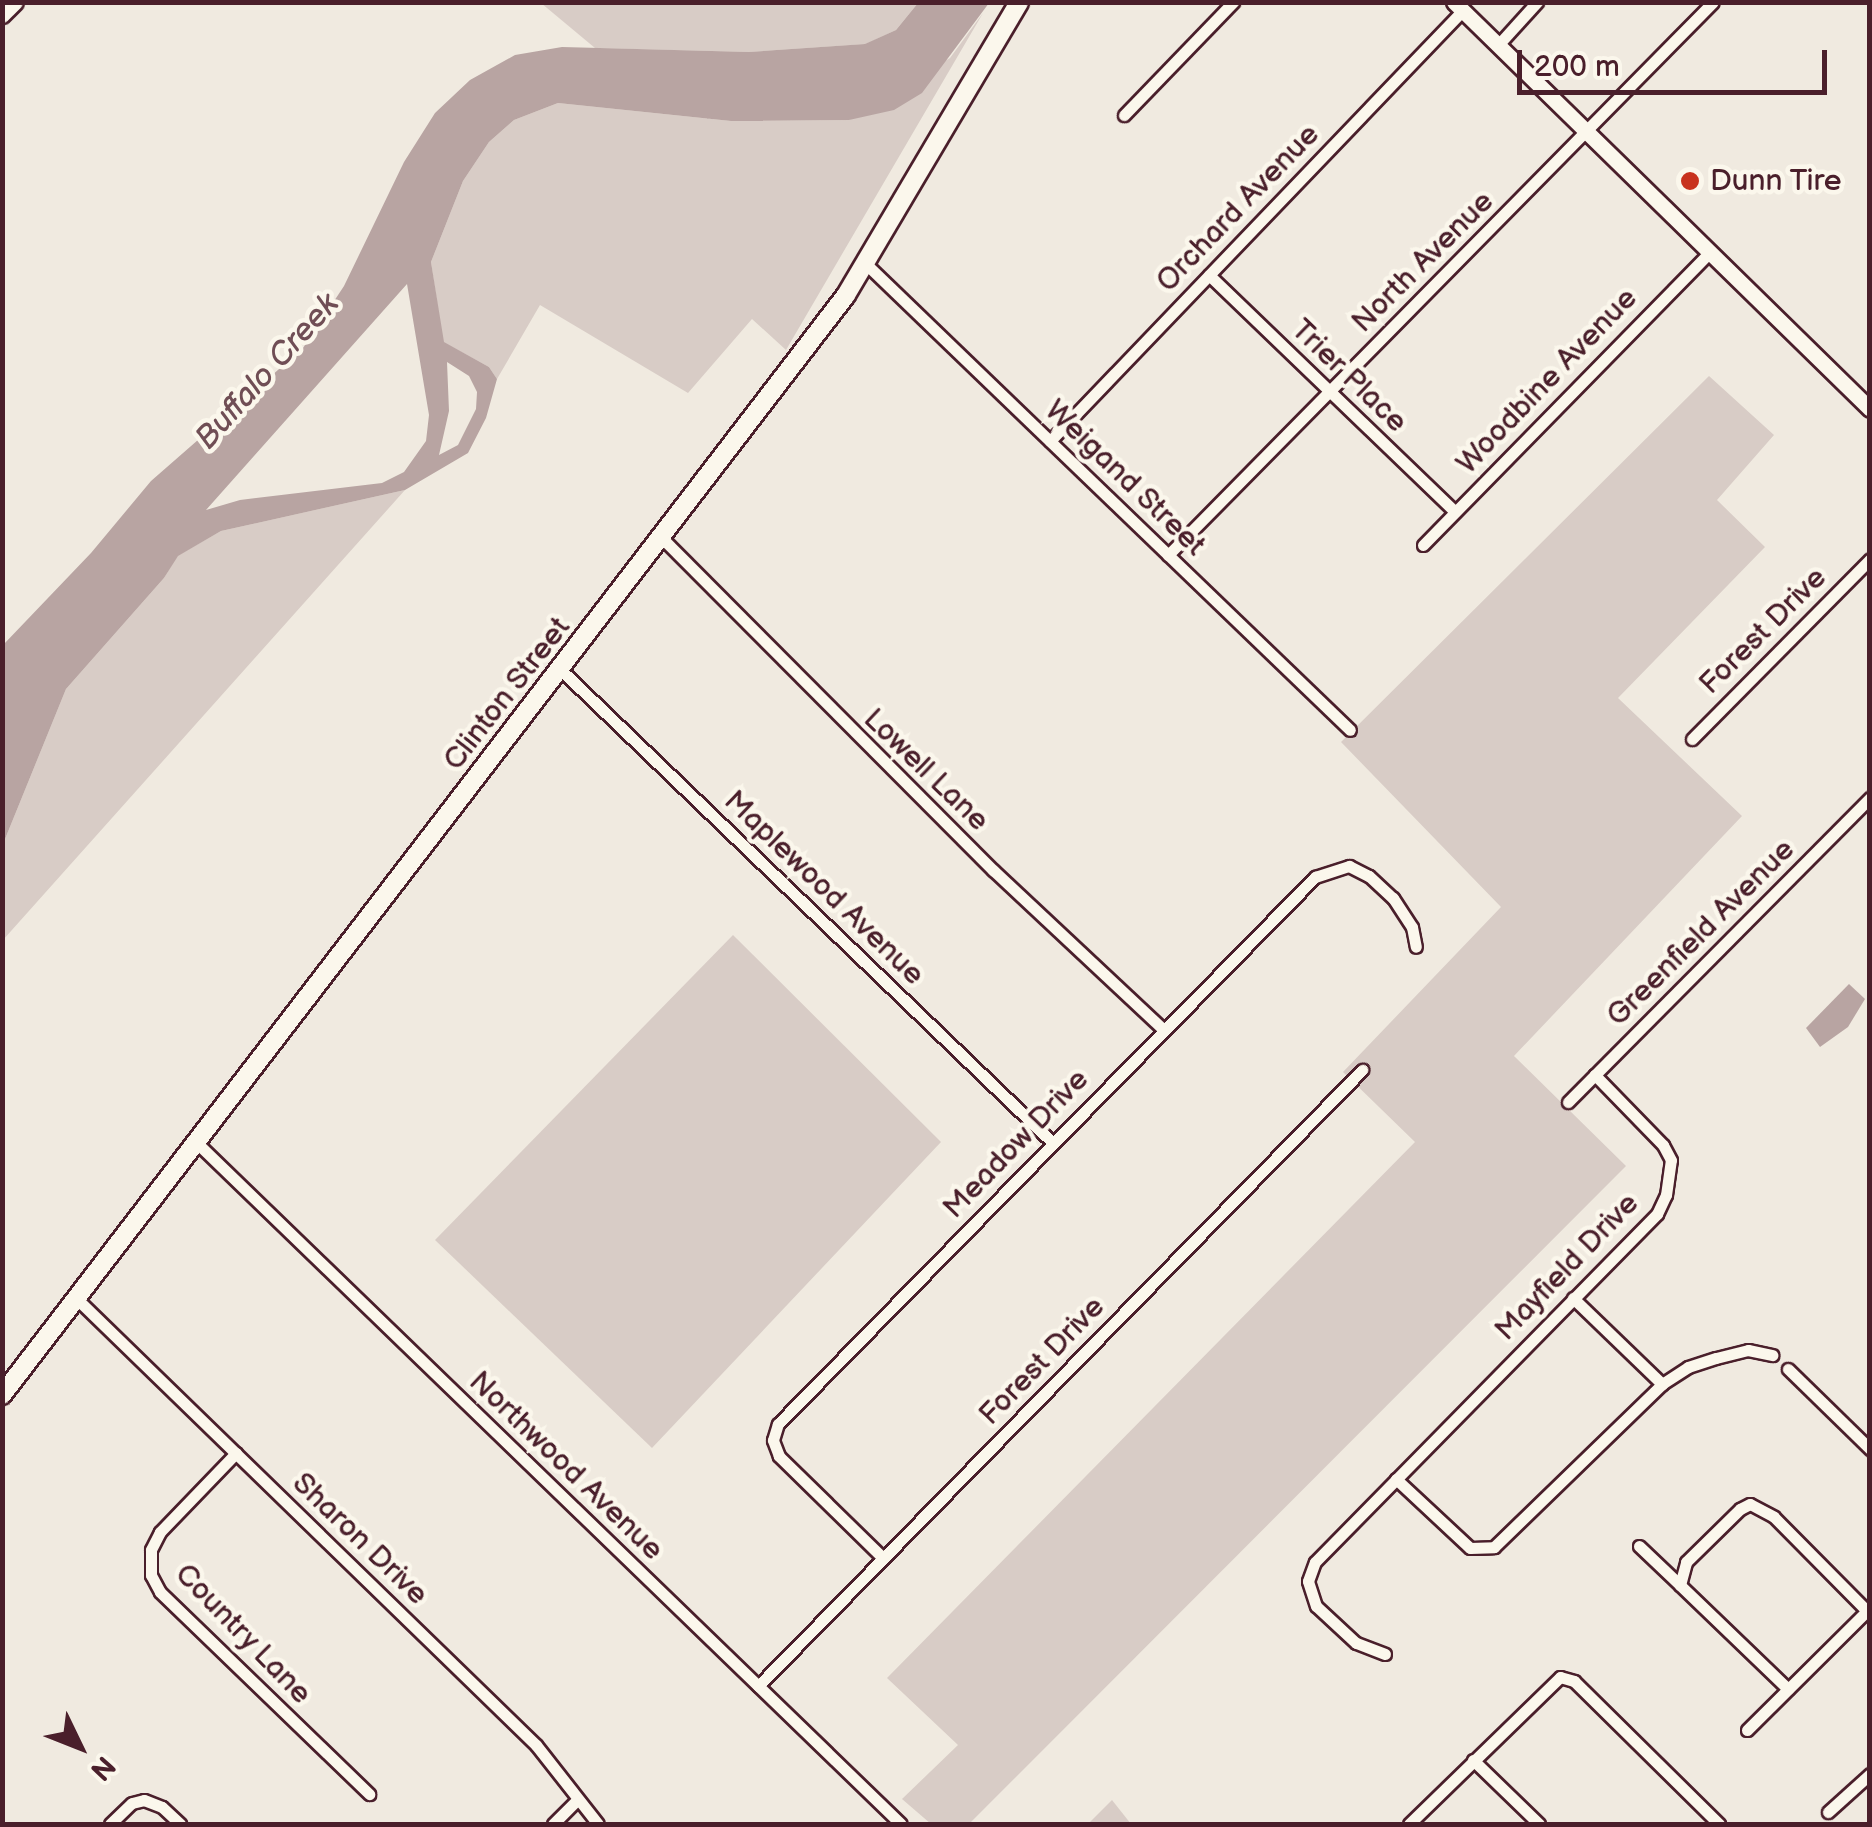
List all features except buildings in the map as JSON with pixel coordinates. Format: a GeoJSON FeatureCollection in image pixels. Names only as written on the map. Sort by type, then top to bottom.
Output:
{"type":"FeatureCollection","features":[{"type":"Feature","properties":{"kind":"main road"},"geometry":{"type":"LineString","coordinates":[[2,15],[15,2]]}},
{"type":"Feature","properties":{"kind":"main road","name":"Clinton Street"},"geometry":{"type":"LineString","coordinates":[[2,1395],[837,307],[1019,2]]}},
{"type":"Feature","properties":{"kind":"main road"},"geometry":{"type":"LineString","coordinates":[[1458,7],[1870,409]]}},
{"type":"Feature","properties":{"kind":"street"},"geometry":{"type":"LineString","coordinates":[[1124,115],[1233,2]]}},
{"type":"Feature","properties":{"kind":"street"},"geometry":{"type":"LineString","coordinates":[[1498,45],[1537,2]]}},
{"type":"Feature","properties":{"kind":"street","name":"North Avenue"},"geometry":{"type":"LineString","coordinates":[[1168,555],[1714,2]]}},
{"type":"Feature","properties":{"kind":"street","name":"Orchard Avenue"},"geometry":{"type":"LineString","coordinates":[[1050,441],[1458,7]]}},
{"type":"Feature","properties":{"kind":"street","name":"Woodbine Avenue"},"geometry":{"type":"LineString","coordinates":[[1423,546],[1708,253]]}},
{"type":"Feature","properties":{"kind":"street","name":"Weigand Street"},"geometry":{"type":"LineString","coordinates":[[865,263],[1350,730]]}},
{"type":"Feature","properties":{"kind":"street","name":"Trier Place"},"geometry":{"type":"LineString","coordinates":[[1209,275],[1454,512]]}},
{"type":"Feature","properties":{"kind":"street","name":"Lowell Lane"},"geometry":{"type":"LineString","coordinates":[[662,538],[993,870],[1164,1030]]}},
{"type":"Feature","properties":{"kind":"street","name":"Forest Drive"},"geometry":{"type":"LineString","coordinates":[[1692,739],[1870,559]]}},
{"type":"Feature","properties":{"kind":"street","name":"Maplewood Avenue"},"geometry":{"type":"LineString","coordinates":[[561,670],[1052,1142]]}},
{"type":"Feature","properties":{"kind":"street","name":"Greenfield Avenue"},"geometry":{"type":"LineString","coordinates":[[1568,1102],[1870,798]]}},
{"type":"Feature","properties":{"kind":"street","name":"Meadow Drive"},"geometry":{"type":"LineString","coordinates":[[883,1558],[779,1456],[774,1432],[1052,1142],[1315,877],[1349,866],[1369,876],[1393,898],[1412,927],[1416,947]]}},
{"type":"Feature","properties":{"kind":"street","name":"Forest Drive"},"geometry":{"type":"LineString","coordinates":[[758,1686],[1362,1070]]}},
{"type":"Feature","properties":{"kind":"street","name":"Mayfield Drive"},"geometry":{"type":"LineString","coordinates":[[1385,1654],[1356,1642],[1316,1606],[1308,1581],[1315,1562],[1657,1214],[1671,1174],[1663,1145],[1595,1074]]}},
{"type":"Feature","properties":{"kind":"street","name":"Northwood Avenue"},"geometry":{"type":"LineString","coordinates":[[197,1143],[900,1824]]}},
{"type":"Feature","properties":{"kind":"street"},"geometry":{"type":"LineString","coordinates":[[1574,1298],[1662,1384]]}},
{"type":"Feature","properties":{"kind":"street","name":"Sharon Drive"},"geometry":{"type":"LineString","coordinates":[[76,1299],[536,1745],[576,1801],[598,1824]]}},
{"type":"Feature","properties":{"kind":"street"},"geometry":{"type":"LineString","coordinates":[[1396,1479],[1470,1548],[1494,1547],[1662,1384],[1688,1367],[1716,1358],[1748,1350],[1772,1356]]}},
{"type":"Feature","properties":{"kind":"street"},"geometry":{"type":"LineString","coordinates":[[1788,1369],[1870,1450]]}},
{"type":"Feature","properties":{"kind":"street","name":"Country Lane"},"geometry":{"type":"LineString","coordinates":[[236,1454],[154,1540],[149,1562],[154,1583],[369,1794]]}},
{"type":"Feature","properties":{"kind":"street"},"geometry":{"type":"LineString","coordinates":[[1680,1584],[1686,1562],[1750,1504],[1774,1517],[1868,1613],[1747,1730]]}},
{"type":"Feature","properties":{"kind":"street"},"geometry":{"type":"LineString","coordinates":[[1639,1546],[1788,1689]]}},
{"type":"Feature","properties":{"kind":"street"},"geometry":{"type":"LineString","coordinates":[[1409,1824],[1554,1679],[1574,1680],[1719,1824]]}},
{"type":"Feature","properties":{"kind":"street"},"geometry":{"type":"LineString","coordinates":[[1474,1760],[1539,1824]]}},
{"type":"Feature","properties":{"kind":"street"},"geometry":{"type":"LineString","coordinates":[[1828,1812],[1870,1774]]}},
{"type":"Feature","properties":{"kind":"street"},"geometry":{"type":"LineString","coordinates":[[110,1824],[132,1804],[144,1800],[162,1807],[180,1824]]}},
{"type":"Feature","properties":{"kind":"street"},"geometry":{"type":"LineString","coordinates":[[554,1824],[576,1801]]}},
{"type":"Feature","properties":{"kind":"shaded area"},"geometry":{"type":"Polygon","coordinates":[[[541,3],[918,3],[896,30],[866,44],[749,52],[595,48],[541,3]]]}},
{"type":"Feature","properties":{"kind":"shaded area"},"geometry":{"type":"Polygon","coordinates":[[[918,3],[989,3],[922,93],[894,110],[849,120],[731,121],[558,103],[514,120],[489,142],[463,181],[431,262],[444,342],[489,367],[497,379],[486,418],[468,453],[405,490],[221,531],[178,556],[164,578],[66,689],[3,844],[4,644],[91,553],[151,481],[303,348],[344,286],[404,162],[435,113],[470,80],[515,55],[562,47],[749,52],[865,44],[896,30],[918,3]],[[407,284],[206,510],[240,500],[382,483],[404,472],[426,441],[429,415],[407,284]],[[447,362],[449,411],[439,455],[458,445],[476,409],[477,392],[469,376],[447,362]]]}},
{"type":"Feature","properties":{"kind":"shaded area"},"geometry":{"type":"Polygon","coordinates":[[[983,13],[786,350],[752,319],[688,393],[540,305],[497,379],[489,367],[443,342],[431,262],[463,181],[489,142],[514,120],[558,103],[731,121],[849,120],[950,58],[983,13]]]}},
{"type":"Feature","properties":{"kind":"shaded area"},"geometry":{"type":"Polygon","coordinates":[[[1709,376],[1774,435],[1717,500],[1765,547],[1618,698],[1742,816],[1514,1056],[1626,1166],[969,1824],[931,1824],[902,1799],[958,1745],[887,1678],[1415,1142],[1343,1072],[1501,907],[1341,742],[1709,376]]]}},
{"type":"Feature","properties":{"kind":"shaded area"},"geometry":{"type":"Polygon","coordinates":[[[405,490],[3,940],[3,844],[66,689],[164,578],[177,556],[221,531],[405,490]]]}},
{"type":"Feature","properties":{"kind":"shaded area"},"geometry":{"type":"Polygon","coordinates":[[[733,935],[941,1142],[652,1448],[435,1240],[733,935]]]}},
{"type":"Feature","properties":{"kind":"shaded area"},"geometry":{"type":"Polygon","coordinates":[[[1849,984],[1865,999],[1848,1027],[1820,1047],[1806,1028],[1849,984]]]}},
{"type":"Feature","properties":{"kind":"shaded area"},"geometry":{"type":"Polygon","coordinates":[[[1112,1800],[1131,1824],[1088,1824],[1112,1800]]]}},
{"type":"Feature","properties":{"kind":"place","name":"Dunn Tire"},"geometry":{"type":"Point","coordinates":[1690,181]}},
{"type":"Feature","properties":{"kind":"water label","name":"Buffalo Creek"},"geometry":{"type":"Point","coordinates":[268,372]}}]}
